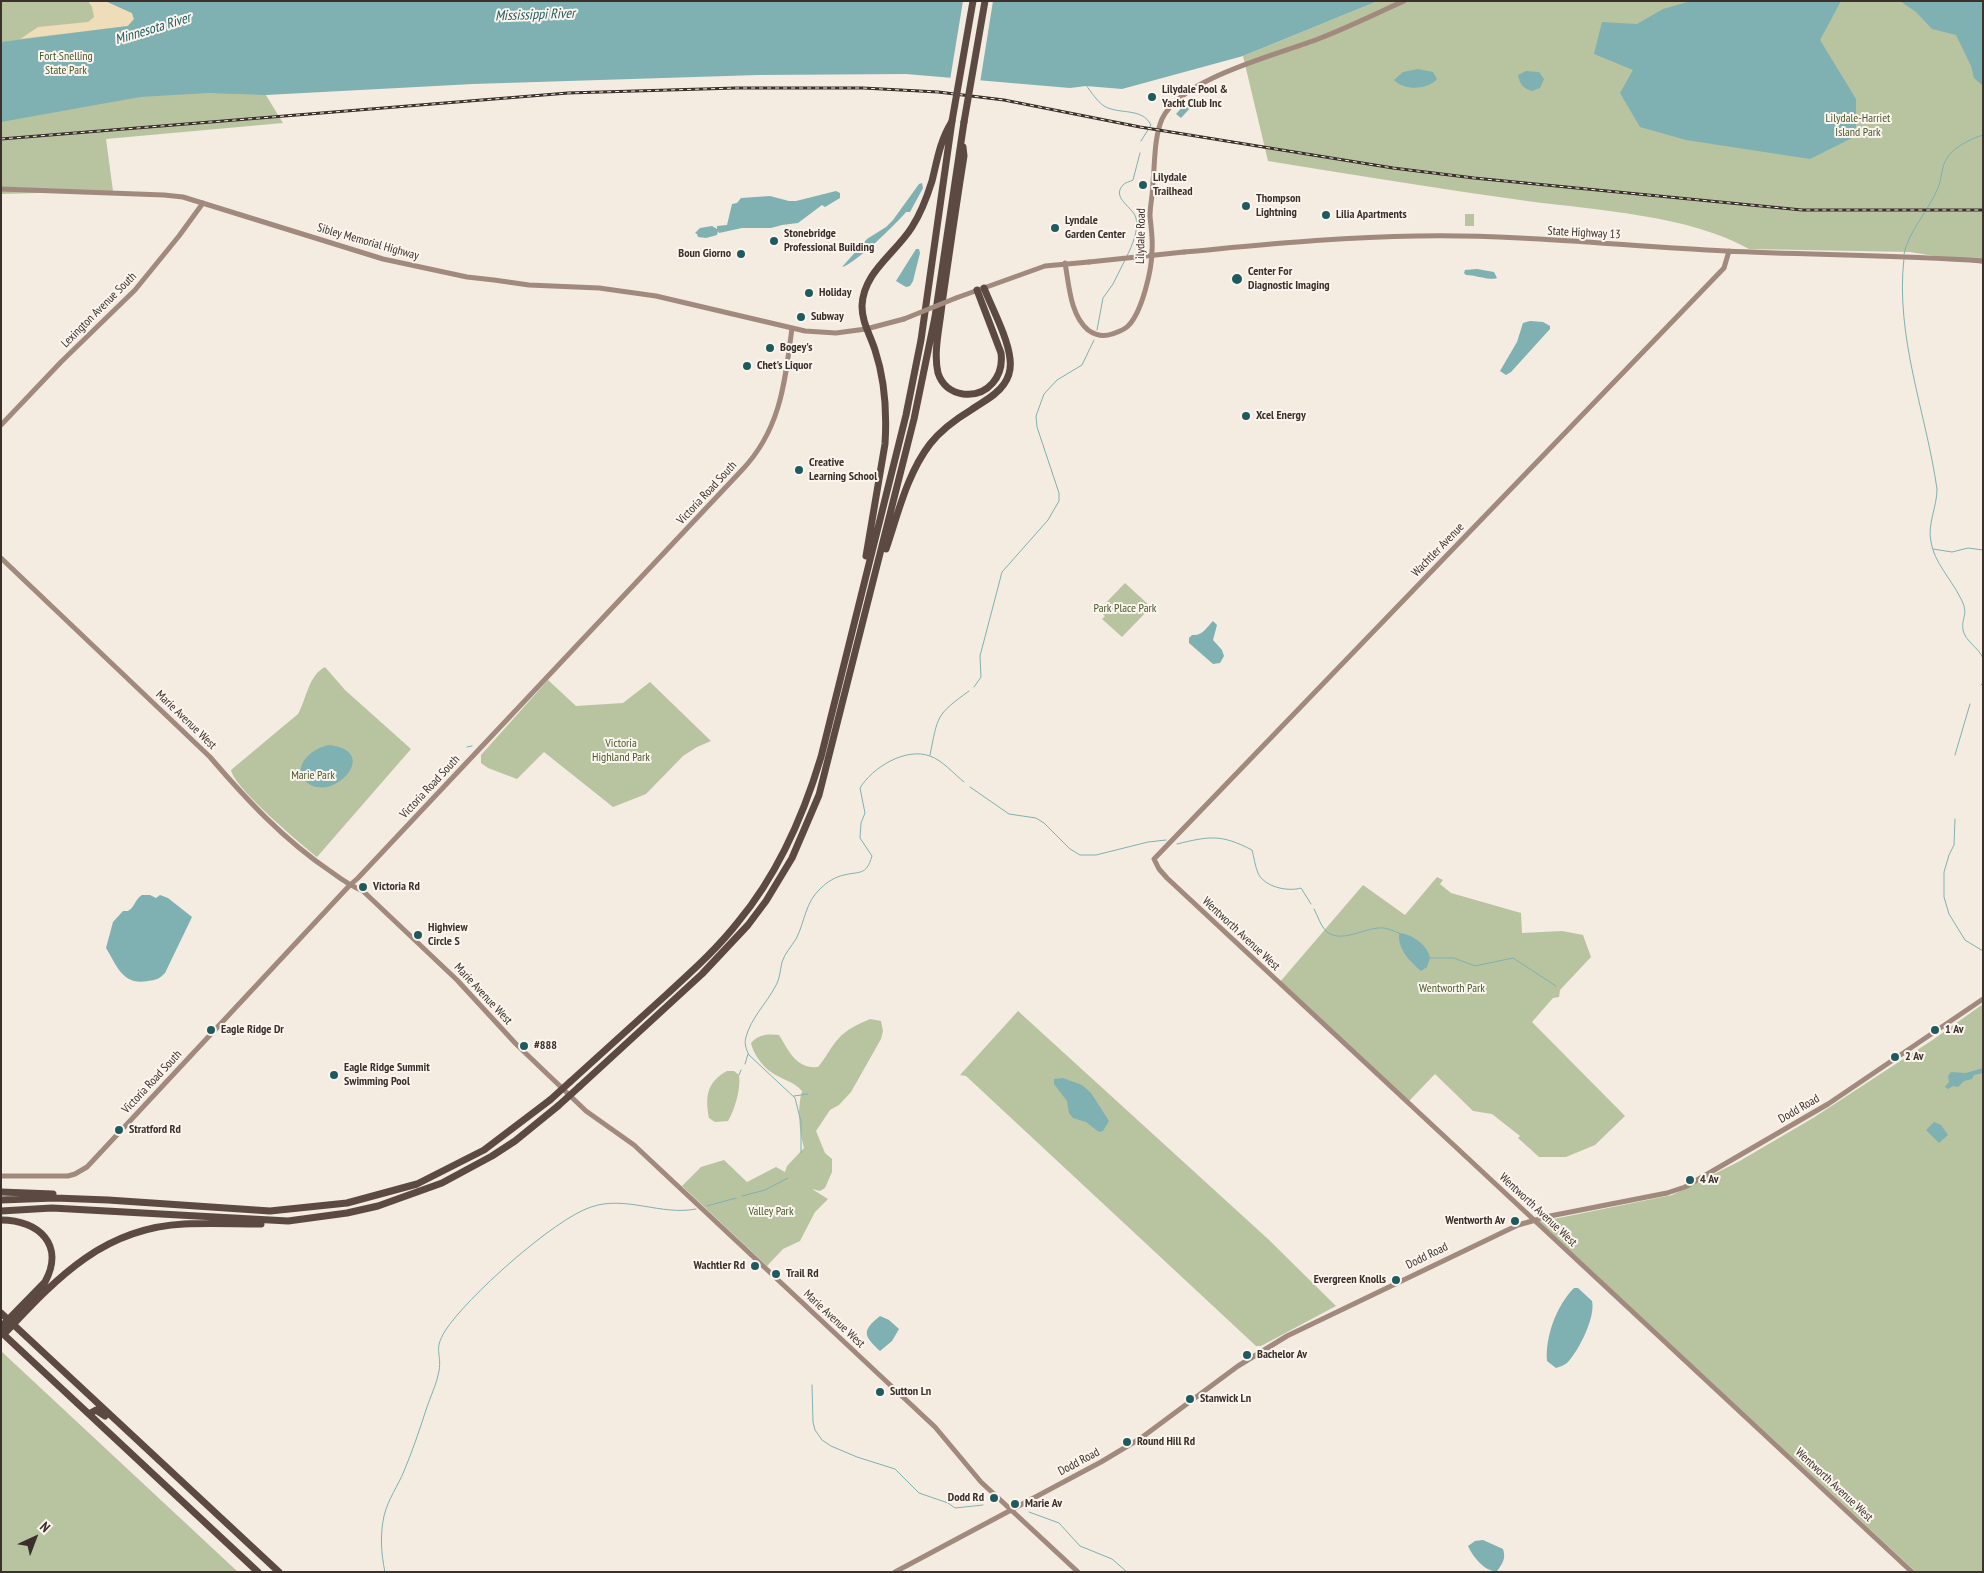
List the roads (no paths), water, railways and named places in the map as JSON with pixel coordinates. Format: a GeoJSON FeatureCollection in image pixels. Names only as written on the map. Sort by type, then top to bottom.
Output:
{"type":"FeatureCollection","features":[{"type":"Feature","properties":{"kind":"highway"},"geometry":{"type":"LineString","coordinates":[[1,1200],[55,1198],[108,1200],[270,1211],[347,1203],[417,1184],[484,1150],[550,1100],[706,958],[738,923],[760,893],[783,854],[810,795],[821,757],[906,415],[921,340],[952,121],[973,1]]}},
{"type":"Feature","properties":{"kind":"highway"},"geometry":{"type":"LineString","coordinates":[[258,1572],[2,1331],[69,1269],[92,1253],[117,1240],[141,1231],[183,1224],[261,1224],[347,1213],[378,1206],[442,1183],[492,1156],[515,1141],[558,1106],[702,974],[748,925],[766,901],[792,858],[819,795],[914,419],[931,340],[964,122],[985,1]]}},
{"type":"Feature","properties":{"kind":"highway"},"geometry":{"type":"LineString","coordinates":[[859,599],[885,444],[886,426],[885,393],[882,378],[866,329],[862,307],[866,287],[874,273],[906,236],[917,219],[931,182],[943,135],[952,121]]}},
{"type":"Feature","properties":{"kind":"highway"},"geometry":{"type":"LineString","coordinates":[[963,132],[964,156],[936,359],[938,372],[946,386],[952,391],[965,394],[980,392],[993,383],[1000,370],[1002,361],[981,289]]}},
{"type":"Feature","properties":{"kind":"highway"},"geometry":{"type":"LineString","coordinates":[[871,592],[919,460],[944,429],[993,395],[1004,385],[1009,373],[1010,360],[1008,348],[981,289]]}},
{"type":"Feature","properties":{"kind":"highway"},"geometry":{"type":"LineString","coordinates":[[1,1192],[68,1195],[108,1200]]}},
{"type":"Feature","properties":{"kind":"highway"},"geometry":{"type":"LineString","coordinates":[[1,1211],[52,1208],[288,1221]]}},
{"type":"Feature","properties":{"kind":"highway"},"geometry":{"type":"LineString","coordinates":[[1,1220],[36,1228],[48,1242],[52,1252],[50,1273],[45,1282],[11,1322]]}},
{"type":"Feature","properties":{"kind":"highway"},"geometry":{"type":"LineString","coordinates":[[1,1313],[279,1572]]}},
{"type":"Feature","properties":{"kind":"highway"},"geometry":{"type":"LineString","coordinates":[[89,1414],[94,1410],[100,1412],[145,1452],[176,1475]]}},
{"type":"Feature","properties":{"kind":"highway"},"geometry":{"type":"LineString","coordinates":[[125,1447],[189,1503],[196,1503],[202,1499]]}},
{"type":"Feature","properties":{"kind":"street","name":"Lilydale Road"},"geometry":{"type":"LineString","coordinates":[[1065,263],[1075,311],[1081,323],[1089,331],[1098,335],[1108,336],[1127,327],[1134,318],[1150,267],[1152,251],[1151,209],[1158,132],[1163,116],[1178,98],[1219,75],[1319,39],[1404,1]]}},
{"type":"Feature","properties":{"kind":"street","name":"Sibley Memorial Highway"},"geometry":{"type":"LineString","coordinates":[[1,189],[164,195],[203,203],[326,242],[411,266],[467,277],[529,285],[599,288],[646,295],[805,330],[836,332],[866,329],[904,319],[956,298]]}},
{"type":"Feature","properties":{"kind":"street","name":"Lexington Avenue South"},"geometry":{"type":"LineString","coordinates":[[1,425],[134,290],[173,244],[203,203]]}},
{"type":"Feature","properties":{"kind":"street","name":"State Highway 13"},"geometry":{"type":"LineString","coordinates":[[956,298],[1024,272],[1065,263],[1322,239],[1418,236],[1473,237],[1729,251],[1983,261]]}},
{"type":"Feature","properties":{"kind":"street","name":"Wachtler Avenue"},"geometry":{"type":"LineString","coordinates":[[1154,859],[1724,268],[1729,251]]}},
{"type":"Feature","properties":{"kind":"street","name":"Victoria Road South"},"geometry":{"type":"LineString","coordinates":[[1,1176],[68,1176],[87,1167],[349,886],[666,551],[757,452],[780,404],[792,328]]}},
{"type":"Feature","properties":{"kind":"street","name":"Marie Avenue West"},"geometry":{"type":"LineString","coordinates":[[1,558],[210,757],[238,789],[282,833],[310,858],[349,886],[363,891],[457,980],[515,1043],[586,1111],[634,1145],[935,1427],[981,1482],[1078,1572]]}},
{"type":"Feature","properties":{"kind":"street","name":"Wentworth Avenue West"},"geometry":{"type":"LineString","coordinates":[[1154,859],[1166,878],[1912,1572]]}},
{"type":"Feature","properties":{"kind":"street","name":"Dodd Road"},"geometry":{"type":"LineString","coordinates":[[895,1572],[1102,1462],[1141,1438],[1238,1366],[1287,1336],[1496,1234],[1534,1220],[1685,1187],[1828,1104],[1983,998]]}},
{"type":"Feature","properties":{"kind":"water"},"geometry":{"type":"Polygon","coordinates":[[[105,1],[1378,1],[1243,56],[1122,89],[1086,86],[1070,88],[906,74],[758,75],[473,84],[266,95],[208,93],[140,97],[1,122],[1,42],[128,26],[134,19],[132,13],[105,1]]]}},
{"type":"Feature","properties":{"kind":"water"},"geometry":{"type":"Polygon","coordinates":[[[1691,1],[1841,1],[1820,40],[1856,99],[1856,136],[1810,159],[1686,140],[1640,127],[1620,93],[1633,70],[1594,54],[1602,22],[1637,24],[1663,9],[1691,1]]]}},
{"type":"Feature","properties":{"kind":"water"},"geometry":{"type":"Polygon","coordinates":[[[1900,1],[1983,1],[1983,86],[1974,78],[1971,66],[1956,35],[1932,29],[1916,12],[1900,1]]]}},
{"type":"Feature","properties":{"kind":"water"},"geometry":{"type":"Polygon","coordinates":[[[1418,69],[1433,72],[1437,79],[1433,83],[1416,88],[1398,84],[1394,80],[1403,72],[1418,69]]]}},
{"type":"Feature","properties":{"kind":"water"},"geometry":{"type":"Polygon","coordinates":[[[1526,71],[1539,72],[1544,79],[1540,88],[1532,91],[1522,86],[1518,75],[1526,71]]]}},
{"type":"Feature","properties":{"kind":"water"},"geometry":{"type":"Polygon","coordinates":[[[1187,102],[1192,106],[1181,118],[1176,114],[1187,102]]]}},
{"type":"Feature","properties":{"kind":"water"},"geometry":{"type":"Polygon","coordinates":[[[922,183],[923,188],[910,212],[906,212],[865,252],[848,265],[842,267],[867,239],[886,227],[893,220],[919,184],[922,183]]]}},
{"type":"Feature","properties":{"kind":"water"},"geometry":{"type":"Polygon","coordinates":[[[836,191],[840,193],[840,198],[825,207],[822,205],[798,223],[771,228],[742,228],[719,233],[718,231],[717,235],[706,238],[698,237],[695,233],[700,228],[712,226],[717,229],[717,226],[727,225],[732,204],[737,203],[741,198],[770,196],[796,201],[836,191]]]}},
{"type":"Feature","properties":{"kind":"water"},"geometry":{"type":"Polygon","coordinates":[[[916,249],[919,249],[920,253],[913,281],[910,286],[906,287],[896,281],[916,249]]]}},
{"type":"Feature","properties":{"kind":"water"},"geometry":{"type":"Polygon","coordinates":[[[1477,269],[1494,272],[1497,278],[1466,275],[1464,273],[1465,270],[1477,269]]]}},
{"type":"Feature","properties":{"kind":"water"},"geometry":{"type":"Polygon","coordinates":[[[1530,321],[1543,322],[1550,326],[1550,329],[1511,372],[1506,375],[1500,371],[1517,342],[1523,323],[1530,321]]]}},
{"type":"Feature","properties":{"kind":"water"},"geometry":{"type":"Polygon","coordinates":[[[1213,621],[1217,625],[1213,640],[1222,650],[1224,656],[1220,663],[1213,664],[1189,643],[1189,638],[1192,635],[1202,633],[1213,621]]]}},
{"type":"Feature","properties":{"kind":"water"},"geometry":{"type":"Polygon","coordinates":[[[330,745],[345,749],[352,756],[352,765],[348,774],[330,786],[319,787],[309,784],[303,778],[301,772],[305,760],[316,750],[330,745]]]}},
{"type":"Feature","properties":{"kind":"water"},"geometry":{"type":"Polygon","coordinates":[[[142,895],[150,895],[156,898],[160,895],[168,898],[192,917],[165,973],[155,980],[139,982],[127,978],[122,973],[106,948],[113,922],[123,911],[128,911],[142,895]]]}},
{"type":"Feature","properties":{"kind":"water"},"geometry":{"type":"Polygon","coordinates":[[[1399,933],[1414,938],[1423,945],[1430,958],[1427,967],[1421,971],[1409,959],[1400,945],[1399,933]]]}},
{"type":"Feature","properties":{"kind":"water"},"geometry":{"type":"Polygon","coordinates":[[[1983,1068],[1983,1073],[1974,1075],[1972,1079],[1964,1081],[1958,1087],[1953,1086],[1948,1089],[1945,1087],[1949,1082],[1948,1076],[1951,1072],[1966,1073],[1983,1068]]]}},
{"type":"Feature","properties":{"kind":"water"},"geometry":{"type":"Polygon","coordinates":[[[1063,1078],[1082,1085],[1091,1093],[1109,1121],[1103,1131],[1099,1132],[1086,1122],[1073,1118],[1069,1113],[1067,1101],[1054,1084],[1054,1079],[1063,1078]]]}},
{"type":"Feature","properties":{"kind":"water"},"geometry":{"type":"Polygon","coordinates":[[[1934,1122],[1941,1125],[1948,1135],[1939,1143],[1926,1130],[1934,1122]]]}},
{"type":"Feature","properties":{"kind":"water"},"geometry":{"type":"Polygon","coordinates":[[[1574,1288],[1578,1288],[1592,1301],[1593,1308],[1589,1325],[1576,1351],[1567,1363],[1556,1368],[1547,1361],[1550,1331],[1562,1303],[1574,1288]]]}},
{"type":"Feature","properties":{"kind":"water"},"geometry":{"type":"Polygon","coordinates":[[[880,1316],[889,1320],[899,1329],[892,1341],[880,1351],[868,1337],[867,1330],[880,1316]]]}},
{"type":"Feature","properties":{"kind":"water"},"geometry":{"type":"Polygon","coordinates":[[[1483,1540],[1503,1549],[1503,1560],[1497,1571],[1488,1569],[1480,1563],[1468,1546],[1475,1541],[1483,1540]]]}},
{"type":"Feature","properties":{"kind":"waterway"},"geometry":{"type":"LineString","coordinates":[[1086,85],[1104,106],[1110,109],[1136,113],[1147,119],[1151,125],[1141,141]]}},
{"type":"Feature","properties":{"kind":"waterway"},"geometry":{"type":"LineString","coordinates":[[1904,254],[1914,229],[1938,188],[1947,158],[1963,144],[1983,135]]}},
{"type":"Feature","properties":{"kind":"waterway"},"geometry":{"type":"LineString","coordinates":[[1127,256],[1137,222],[1134,214],[1121,198],[1120,190],[1124,184],[1133,180],[1140,153]]}},
{"type":"Feature","properties":{"kind":"waterway"},"geometry":{"type":"LineString","coordinates":[[1904,258],[1902,287],[1908,346],[1937,489],[1930,529],[1931,542],[1939,563],[1963,603],[1965,612],[1964,634],[1983,658]]}},
{"type":"Feature","properties":{"kind":"waterway"},"geometry":{"type":"LineString","coordinates":[[1097,330],[1103,298],[1113,284],[1125,260]]}},
{"type":"Feature","properties":{"kind":"waterway"},"geometry":{"type":"LineString","coordinates":[[974,687],[981,677],[980,656],[1002,572],[1048,520],[1059,501],[1059,493],[1037,427],[1036,416],[1044,394],[1057,380],[1082,365],[1094,340]]}},
{"type":"Feature","properties":{"kind":"waterway"},"geometry":{"type":"LineString","coordinates":[[1933,549],[1952,552],[1968,548],[1983,550]]}},
{"type":"Feature","properties":{"kind":"waterway"},"geometry":{"type":"LineString","coordinates":[[930,755],[940,717],[944,711],[969,691]]}},
{"type":"Feature","properties":{"kind":"waterway"},"geometry":{"type":"LineString","coordinates":[[1955,755],[1970,704]]}},
{"type":"Feature","properties":{"kind":"waterway"},"geometry":{"type":"LineString","coordinates":[[467,747],[472,746]]}},
{"type":"Feature","properties":{"kind":"waterway"},"geometry":{"type":"LineString","coordinates":[[801,1153],[801,1122],[795,1098],[749,1055],[745,1042],[748,1030],[777,984],[783,959],[799,933],[812,899],[834,878],[865,870],[870,862],[872,856],[860,838],[861,823],[865,813],[860,788],[865,781],[872,773],[890,761],[910,754],[920,754],[930,756],[939,761],[964,782]]}},
{"type":"Feature","properties":{"kind":"waterway"},"geometry":{"type":"LineString","coordinates":[[970,787],[1009,814],[1036,818],[1044,823],[1070,849],[1080,855],[1096,855],[1148,842],[1166,840]]}},
{"type":"Feature","properties":{"kind":"waterway"},"geometry":{"type":"LineString","coordinates":[[1955,819],[1954,845],[1944,872],[1944,897],[1949,914],[1965,940],[1983,951]]}},
{"type":"Feature","properties":{"kind":"waterway"},"geometry":{"type":"LineString","coordinates":[[1177,844],[1198,839],[1215,838],[1232,841],[1241,845],[1252,850],[1258,873],[1265,882],[1283,889],[1301,888],[1311,904]]}},
{"type":"Feature","properties":{"kind":"waterway"},"geometry":{"type":"LineString","coordinates":[[1314,909],[1324,929],[1332,935],[1346,936],[1377,928],[1384,928],[1399,933]]}},
{"type":"Feature","properties":{"kind":"waterway"},"geometry":{"type":"LineString","coordinates":[[1430,958],[1454,958],[1475,966],[1513,958],[1556,986]]}},
{"type":"Feature","properties":{"kind":"waterway"},"geometry":{"type":"LineString","coordinates":[[745,1064],[748,1054]]}},
{"type":"Feature","properties":{"kind":"waterway"},"geometry":{"type":"LineString","coordinates":[[739,1075],[741,1070]]}},
{"type":"Feature","properties":{"kind":"waterway"},"geometry":{"type":"LineString","coordinates":[[794,1096],[808,1094]]}},
{"type":"Feature","properties":{"kind":"waterway"},"geometry":{"type":"LineString","coordinates":[[742,1196],[765,1190],[788,1178]]}},
{"type":"Feature","properties":{"kind":"waterway"},"geometry":{"type":"LineString","coordinates":[[707,1206],[736,1198]]}},
{"type":"Feature","properties":{"kind":"waterway"},"geometry":{"type":"LineString","coordinates":[[385,1572],[382,1544],[384,1516],[402,1477],[437,1380],[440,1365],[439,1343],[441,1338],[471,1299],[534,1243],[575,1214],[591,1207],[617,1203],[670,1210],[696,1209]]}},
{"type":"Feature","properties":{"kind":"waterway"},"geometry":{"type":"LineString","coordinates":[[812,1385],[813,1422],[815,1430],[822,1440],[857,1457],[895,1469],[919,1493],[948,1503],[955,1508],[983,1505]]}},
{"type":"Feature","properties":{"kind":"waterway"},"geometry":{"type":"LineString","coordinates":[[1029,1512],[1059,1523],[1080,1546],[1112,1559],[1127,1572]]}},
{"type":"Feature","properties":{"kind":"railway"},"geometry":{"type":"LineString","coordinates":[[1,139],[568,93],[736,88],[863,88],[938,92],[1004,100],[1140,127],[1393,168],[1474,178],[1802,210],[1983,210]]}},
{"type":"Feature","properties":{"kind":"place","name":"Lilydale Pool & Yacht Club Inc"},"geometry":{"type":"Point","coordinates":[1152,97]}},
{"type":"Feature","properties":{"kind":"place","name":"Lilydale Trailhead"},"geometry":{"type":"Point","coordinates":[1143,185]}},
{"type":"Feature","properties":{"kind":"place","name":"Thompson Lightning"},"geometry":{"type":"Point","coordinates":[1246,206]}},
{"type":"Feature","properties":{"kind":"place","name":"Lilia Apartments"},"geometry":{"type":"Point","coordinates":[1326,215]}},
{"type":"Feature","properties":{"kind":"place","name":"Lyndale Garden Center"},"geometry":{"type":"Point","coordinates":[1055,228]}},
{"type":"Feature","properties":{"kind":"place","name":"Stonebridge Professional Building"},"geometry":{"type":"Point","coordinates":[774,241]}},
{"type":"Feature","properties":{"kind":"place","name":"Boun Giorno"},"geometry":{"type":"Point","coordinates":[741,254]}},
{"type":"Feature","properties":{"kind":"place","name":"Center For Diagnostic Imaging"},"geometry":{"type":"Point","coordinates":[1237,279]}},
{"type":"Feature","properties":{"kind":"place","name":"Holiday"},"geometry":{"type":"Point","coordinates":[809,293]}},
{"type":"Feature","properties":{"kind":"place","name":"Subway"},"geometry":{"type":"Point","coordinates":[801,317]}},
{"type":"Feature","properties":{"kind":"place","name":"Bogey's"},"geometry":{"type":"Point","coordinates":[770,348]}},
{"type":"Feature","properties":{"kind":"place","name":"Chet's Liquor"},"geometry":{"type":"Point","coordinates":[747,366]}},
{"type":"Feature","properties":{"kind":"place","name":"Xcel Energy"},"geometry":{"type":"Point","coordinates":[1246,416]}},
{"type":"Feature","properties":{"kind":"place","name":"Creative Learning School"},"geometry":{"type":"Point","coordinates":[799,470]}},
{"type":"Feature","properties":{"kind":"place","name":"Victoria Rd"},"geometry":{"type":"Point","coordinates":[363,887]}},
{"type":"Feature","properties":{"kind":"place","name":"Highview Circle S"},"geometry":{"type":"Point","coordinates":[418,935]}},
{"type":"Feature","properties":{"kind":"place","name":"Eagle Ridge Dr"},"geometry":{"type":"Point","coordinates":[211,1030]}},
{"type":"Feature","properties":{"kind":"place","name":"1 Av"},"geometry":{"type":"Point","coordinates":[1935,1030]}},
{"type":"Feature","properties":{"kind":"place","name":"#888"},"geometry":{"type":"Point","coordinates":[524,1046]}},
{"type":"Feature","properties":{"kind":"place","name":"2 Av"},"geometry":{"type":"Point","coordinates":[1895,1057]}},
{"type":"Feature","properties":{"kind":"place","name":"Eagle Ridge Summit Swimming Pool"},"geometry":{"type":"Point","coordinates":[334,1075]}},
{"type":"Feature","properties":{"kind":"place","name":"Stratford Rd"},"geometry":{"type":"Point","coordinates":[119,1130]}},
{"type":"Feature","properties":{"kind":"place","name":"4 Av"},"geometry":{"type":"Point","coordinates":[1690,1180]}},
{"type":"Feature","properties":{"kind":"place","name":"Wentworth Av"},"geometry":{"type":"Point","coordinates":[1515,1221]}},
{"type":"Feature","properties":{"kind":"place","name":"Wachtler Rd"},"geometry":{"type":"Point","coordinates":[755,1266]}},
{"type":"Feature","properties":{"kind":"place","name":"Trail Rd"},"geometry":{"type":"Point","coordinates":[776,1274]}},
{"type":"Feature","properties":{"kind":"place","name":"Evergreen Knolls"},"geometry":{"type":"Point","coordinates":[1396,1280]}},
{"type":"Feature","properties":{"kind":"place","name":"Bachelor Av"},"geometry":{"type":"Point","coordinates":[1247,1355]}},
{"type":"Feature","properties":{"kind":"place","name":"Sutton Ln"},"geometry":{"type":"Point","coordinates":[880,1392]}},
{"type":"Feature","properties":{"kind":"place","name":"Stanwick Ln"},"geometry":{"type":"Point","coordinates":[1190,1399]}},
{"type":"Feature","properties":{"kind":"place","name":"Round Hill Rd"},"geometry":{"type":"Point","coordinates":[1127,1442]}},
{"type":"Feature","properties":{"kind":"place","name":"Dodd Rd"},"geometry":{"type":"Point","coordinates":[994,1498]}},
{"type":"Feature","properties":{"kind":"place","name":"Marie Av"},"geometry":{"type":"Point","coordinates":[1015,1504]}},
{"type":"Feature","properties":{"kind":"water label","name":"Mississippi River"},"geometry":{"type":"Point","coordinates":[535,15]}},
{"type":"Feature","properties":{"kind":"water label","name":"Minnesota River"},"geometry":{"type":"Point","coordinates":[153,29]}},
{"type":"Feature","properties":{"kind":"park label","name":"Fort Snelling State Park"},"geometry":{"type":"Point","coordinates":[66,64]}},
{"type":"Feature","properties":{"kind":"park label","name":"Lilydale-Harriet Island Park"},"geometry":{"type":"Point","coordinates":[1858,126]}},
{"type":"Feature","properties":{"kind":"park label","name":"Park Place Park"},"geometry":{"type":"Point","coordinates":[1125,609]}},
{"type":"Feature","properties":{"kind":"park label","name":"Victoria Highland Park"},"geometry":{"type":"Point","coordinates":[621,751]}},
{"type":"Feature","properties":{"kind":"park label","name":"Marie Park"},"geometry":{"type":"Point","coordinates":[313,776]}},
{"type":"Feature","properties":{"kind":"park label","name":"Wentworth Park"},"geometry":{"type":"Point","coordinates":[1452,989]}},
{"type":"Feature","properties":{"kind":"park label","name":"Valley Park"},"geometry":{"type":"Point","coordinates":[771,1212]}}]}
